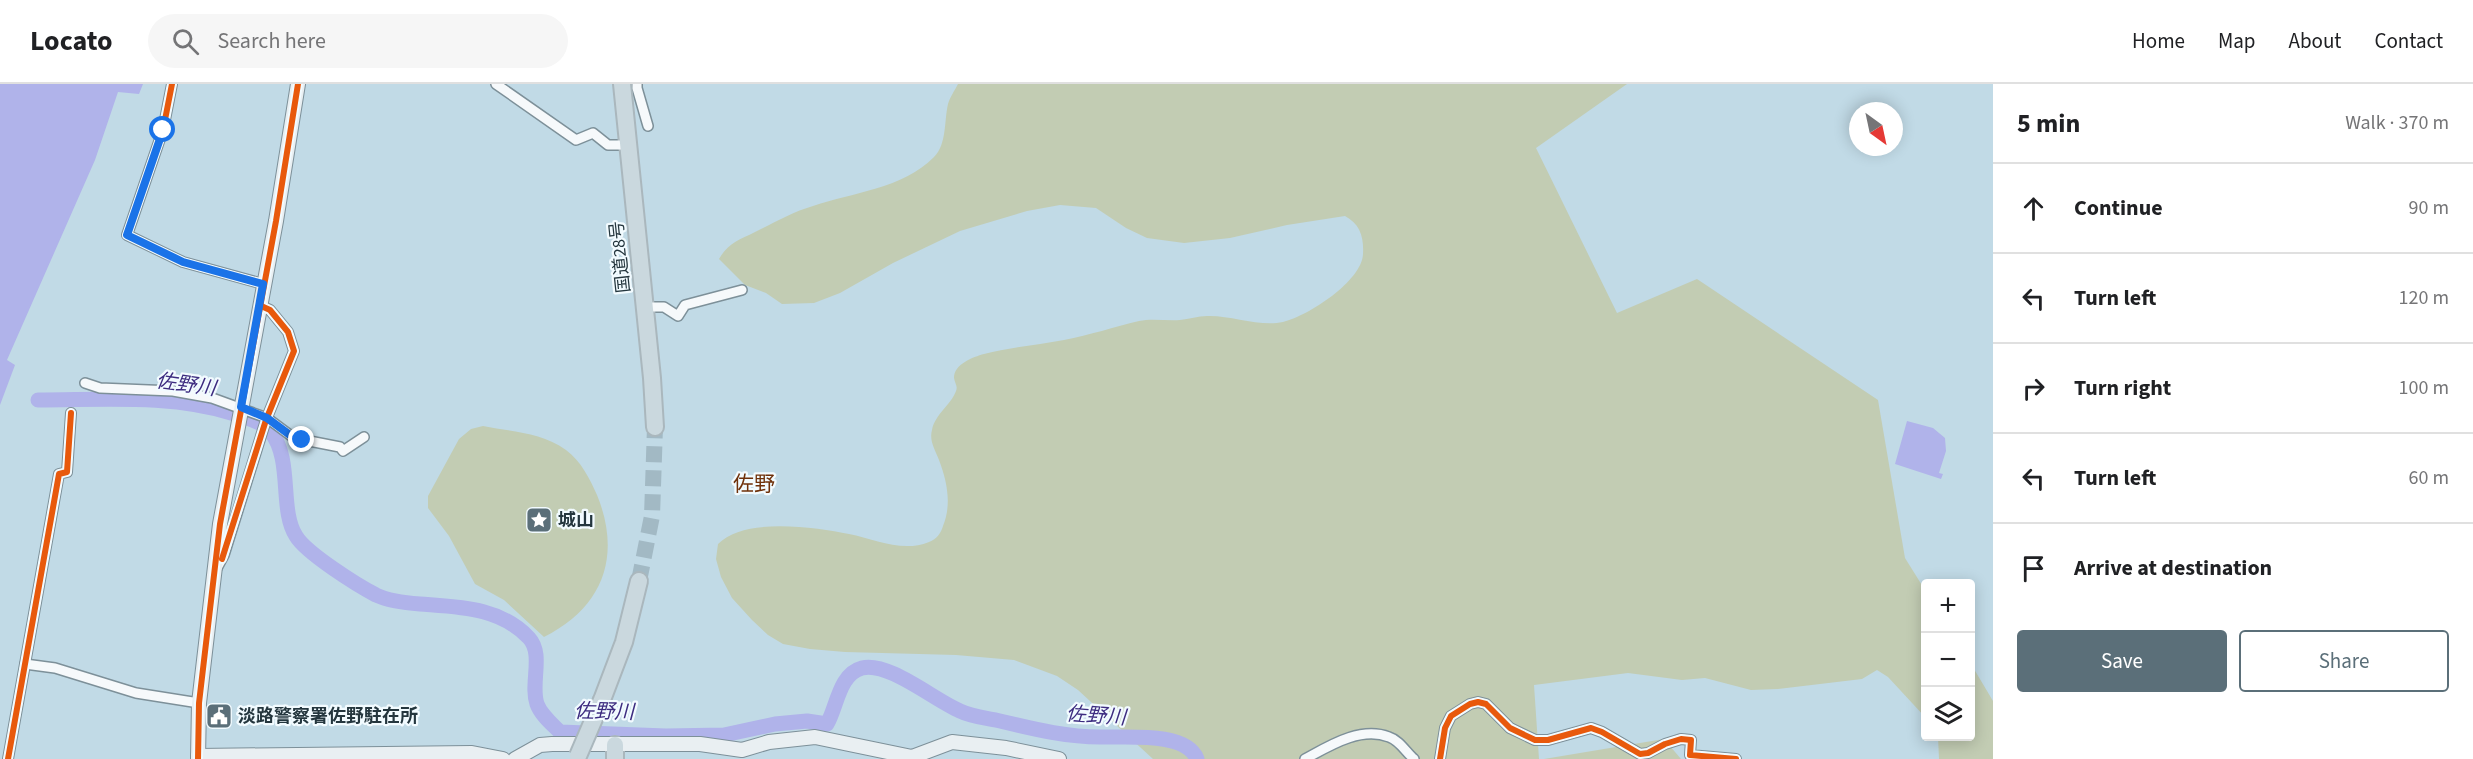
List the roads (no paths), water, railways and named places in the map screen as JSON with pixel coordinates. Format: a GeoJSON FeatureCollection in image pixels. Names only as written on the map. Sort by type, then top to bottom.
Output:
{"type":"FeatureCollection","features":[{"type":"Feature","properties":{"kind":"highway","name":"国道28号"},"geometry":{"type":"LineString","coordinates":[[622,84],[655,427]]}},
{"type":"Feature","properties":{"kind":"highway"},"geometry":{"type":"LineString","coordinates":[[578,758],[624,642],[639,581]]}},
{"type":"Feature","properties":{"kind":"main road"},"geometry":{"type":"LineString","coordinates":[[298,84],[213,575],[199,703],[198,758],[396,757],[472,753],[503,759]]}},
{"type":"Feature","properties":{"kind":"main road"},"geometry":{"type":"LineString","coordinates":[[515,759],[540,745],[615,752],[700,744],[742,750],[769,742],[824,737],[912,757],[952,742],[1006,748],[1059,759]]}},
{"type":"Feature","properties":{"kind":"street"},"geometry":{"type":"LineString","coordinates":[[172,84],[163,130],[127,235],[183,262],[263,284]]}},
{"type":"Feature","properties":{"kind":"street"},"geometry":{"type":"LineString","coordinates":[[496,84],[576,140],[593,133],[608,145],[628,145]]}},
{"type":"Feature","properties":{"kind":"street"},"geometry":{"type":"LineString","coordinates":[[637,84],[648,126]]}},
{"type":"Feature","properties":{"kind":"street"},"geometry":{"type":"LineString","coordinates":[[645,307],[664,307],[678,316],[685,305],[742,290]]}},
{"type":"Feature","properties":{"kind":"street"},"geometry":{"type":"LineString","coordinates":[[213,575],[224,555],[266,419],[294,351],[288,332],[270,310],[259,305]]}},
{"type":"Feature","properties":{"kind":"street"},"geometry":{"type":"LineString","coordinates":[[85,383],[100,388],[173,391],[198,395],[240,413],[266,419],[294,438],[340,447],[343,451],[364,437]]}},
{"type":"Feature","properties":{"kind":"street"},"geometry":{"type":"LineString","coordinates":[[8,759],[59,474],[67,472],[71,413]]}},
{"type":"Feature","properties":{"kind":"street"},"geometry":{"type":"LineString","coordinates":[[25,664],[55,668],[136,693],[199,703]]}},
{"type":"Feature","properties":{"kind":"street"},"geometry":{"type":"LineString","coordinates":[[1440,759],[1445,728],[1451,716],[1470,704],[1478,702],[1486,704],[1510,728],[1535,740],[1548,740],[1591,728],[1640,754],[1648,753],[1681,739],[1691,740],[1690,755],[1736,759]]}},
{"type":"Feature","properties":{"kind":"street"},"geometry":{"type":"LineString","coordinates":[[1305,759],[1342,740],[1374,734],[1389,736],[1414,759]]}},
{"type":"Feature","properties":{"kind":"water"},"geometry":{"type":"Polygon","coordinates":[[[0,84],[143,84],[139,94],[118,92],[95,160],[7,360],[15,365],[0,405],[0,84]]]}},
{"type":"Feature","properties":{"kind":"water"},"geometry":{"type":"Polygon","coordinates":[[[1907,421],[1933,428],[1945,438],[1946,451],[1939,473],[1943,474],[1941,479],[1895,464],[1907,421]]]}},
{"type":"Feature","properties":{"kind":"waterway","name":"佐野川"},"geometry":{"type":"LineString","coordinates":[[38,400],[112,399],[186,403],[235,414],[264,426],[278,443],[282,456],[288,513],[296,536],[302,543],[333,568],[381,597],[492,614],[518,628],[529,638],[536,652],[535,696],[537,704],[544,716],[560,732],[666,736],[724,735],[775,724],[807,721],[827,724],[848,677],[854,671],[873,667],[898,676],[969,715],[1062,734],[1168,740],[1191,750],[1197,759]]}},
{"type":"Feature","properties":{"kind":"tunnel"},"geometry":{"type":"LineString","coordinates":[[639,581],[652,516],[655,427]]}},
{"type":"Feature","properties":{"kind":"place","name":"城山"},"geometry":{"type":"Point","coordinates":[539,520]}},
{"type":"Feature","properties":{"kind":"place","name":"淡路警察署佐野駐在所"},"geometry":{"type":"Point","coordinates":[219,716]}},
{"type":"Feature","properties":{"kind":"district","name":"佐野"},"geometry":{"type":"Point","coordinates":[754,484]}}]}
